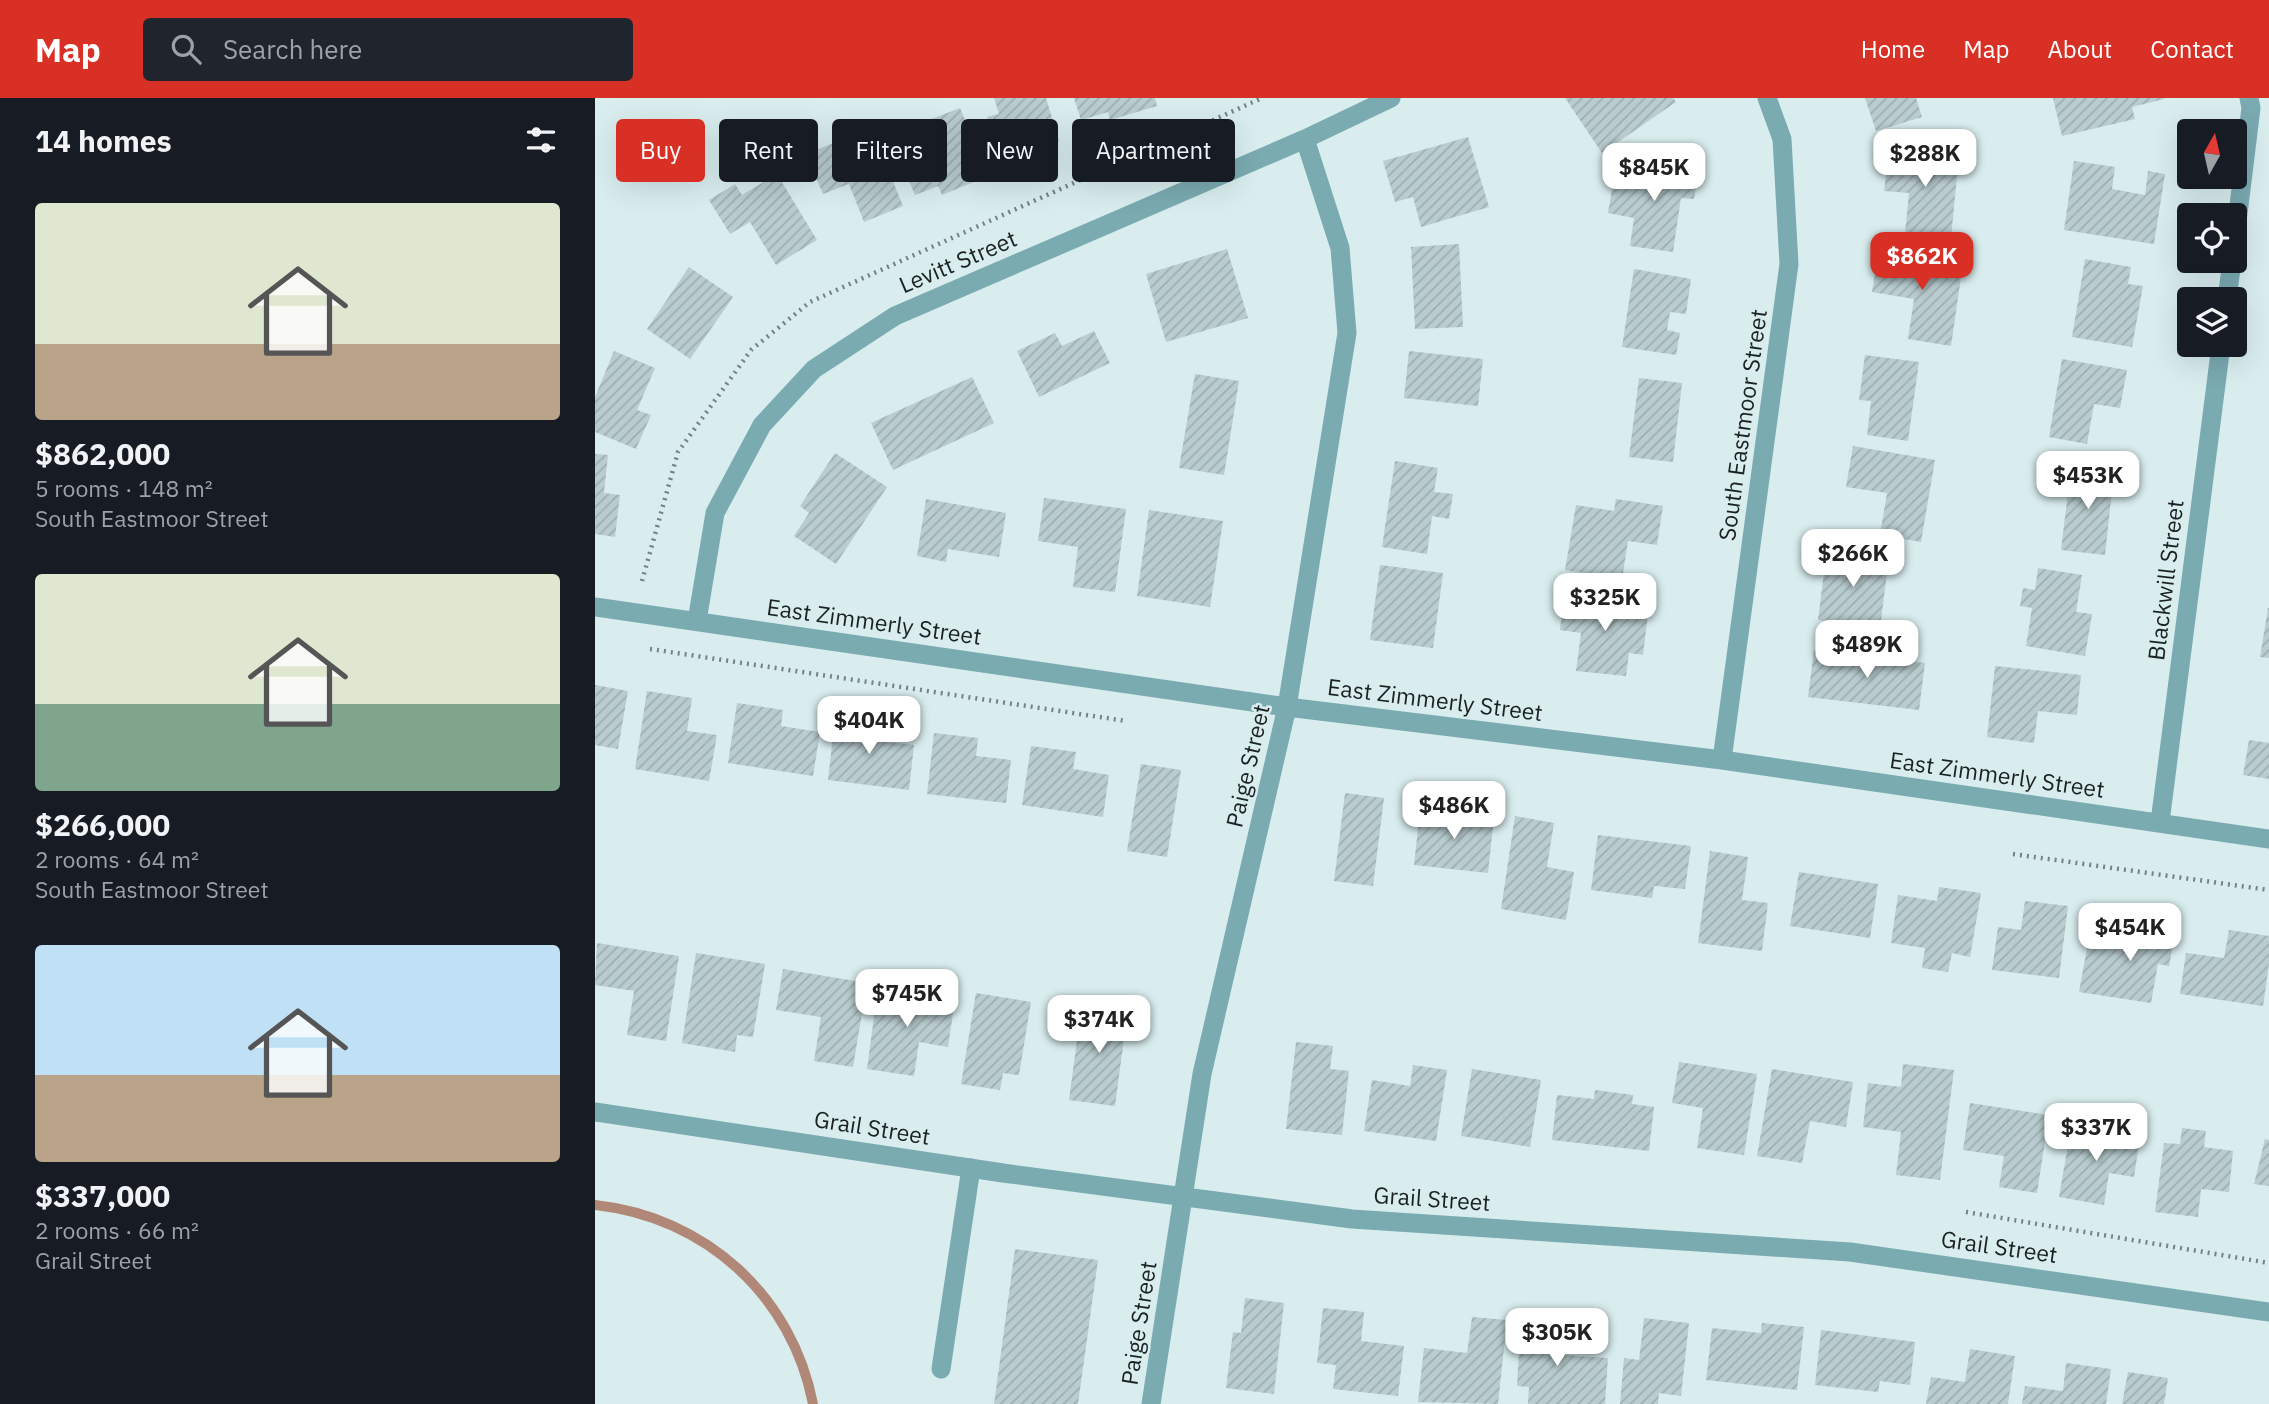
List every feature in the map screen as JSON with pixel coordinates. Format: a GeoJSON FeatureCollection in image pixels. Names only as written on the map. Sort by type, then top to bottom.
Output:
{"type":"FeatureCollection","features":[{"type":"Feature","properties":{"kind":"street","name":"Levitt Street"},"geometry":{"type":"LineString","coordinates":[[697,621],[715,513],[762,425],[814,369],[895,316],[1305,139],[1391,98]]}},
{"type":"Feature","properties":{"kind":"street","name":"South Eastmoor Street"},"geometry":{"type":"LineString","coordinates":[[1722,760],[1790,264],[1782,139],[1767,98]]}},
{"type":"Feature","properties":{"kind":"street"},"geometry":{"type":"LineString","coordinates":[[2240,203],[2252,108],[2249,98]]}},
{"type":"Feature","properties":{"kind":"street","name":"Paige Street"},"geometry":{"type":"LineString","coordinates":[[1151,1404],[1202,1074],[1287,707],[1347,333],[1340,248],[1305,139]]}},
{"type":"Feature","properties":{"kind":"street","name":"Blackwill Street"},"geometry":{"type":"LineString","coordinates":[[2159,822],[2219,357]]}},
{"type":"Feature","properties":{"kind":"street","name":"East Zimmerly Street"},"geometry":{"type":"LineString","coordinates":[[595,607],[1287,707],[1722,760],[2269,839]]}},
{"type":"Feature","properties":{"kind":"street","name":"Grail Street"},"geometry":{"type":"LineString","coordinates":[[595,1112],[971,1168],[1352,1219],[1850,1252],[2269,1312]]}},
{"type":"Feature","properties":{"kind":"street"},"geometry":{"type":"LineString","coordinates":[[941,1369],[971,1168]]}},
{"type":"Feature","properties":{"kind":"path"},"geometry":{"type":"LineString","coordinates":[[650,649],[1126,721]]}},
{"type":"Feature","properties":{"kind":"path"},"geometry":{"type":"LineString","coordinates":[[2013,854],[2269,890]]}},
{"type":"Feature","properties":{"kind":"path"},"geometry":{"type":"LineString","coordinates":[[1966,1212],[2269,1263]]}},
{"type":"Feature","properties":{"kind":"building"},"geometry":{"type":"Polygon","coordinates":[[[994,98],[1046,98],[1052,119],[988,119],[999,114],[994,98]]]}},
{"type":"Feature","properties":{"kind":"building"},"geometry":{"type":"Polygon","coordinates":[[[1074,98],[1155,98],[1157,106],[1113,119],[1110,119],[1108,112],[1081,119],[1074,98]]]}},
{"type":"Feature","properties":{"kind":"building"},"geometry":{"type":"Polygon","coordinates":[[[1565,98],[1673,98],[1676,102],[1602,153],[1565,98]]]}},
{"type":"Feature","properties":{"kind":"building"},"geometry":{"type":"Polygon","coordinates":[[[1865,98],[1916,98],[1922,117],[1876,131],[1865,98]]]}},
{"type":"Feature","properties":{"kind":"building"},"geometry":{"type":"Polygon","coordinates":[[[2053,98],[2164,99],[2132,107],[2135,119],[2062,136],[2053,98]]]}},
{"type":"Feature","properties":{"kind":"building"},"geometry":{"type":"Polygon","coordinates":[[[960,108],[965,119],[961,119],[961,182],[973,182],[942,195],[938,186],[915,195],[909,182],[947,182],[947,119],[931,119],[960,108]]]}},
{"type":"Feature","properties":{"kind":"building"},"geometry":{"type":"Polygon","coordinates":[[[1468,137],[1489,207],[1421,227],[1413,197],[1395,202],[1383,161],[1468,137]]]}},
{"type":"Feature","properties":{"kind":"building"},"geometry":{"type":"Polygon","coordinates":[[[832,144],[832,182],[893,182],[903,206],[864,222],[849,184],[823,194],[818,182],[818,149],[832,144]]]}},
{"type":"Feature","properties":{"kind":"building"},"geometry":{"type":"Polygon","coordinates":[[[1889,149],[1959,155],[1951,238],[1905,233],[1909,193],[1884,191],[1889,149]]]}},
{"type":"Feature","properties":{"kind":"building"},"geometry":{"type":"Polygon","coordinates":[[[1639,160],[1699,170],[1694,199],[1681,198],[1673,252],[1630,246],[1634,218],[1608,213],[1614,178],[1635,181],[1639,160]]]}},
{"type":"Feature","properties":{"kind":"building"},"geometry":{"type":"Polygon","coordinates":[[[2074,161],[2115,167],[2112,189],[2145,195],[2148,171],[2165,174],[2154,244],[2064,230],[2074,161]]]}},
{"type":"Feature","properties":{"kind":"building"},"geometry":{"type":"Polygon","coordinates":[[[764,182],[782,182],[817,240],[776,265],[750,222],[730,234],[709,200],[735,184],[742,195],[764,182]]]}},
{"type":"Feature","properties":{"kind":"building"},"geometry":{"type":"Polygon","coordinates":[[[1459,244],[1463,327],[1415,329],[1411,247],[1459,244]]]}},
{"type":"Feature","properties":{"kind":"building"},"geometry":{"type":"Polygon","coordinates":[[[1227,249],[1248,318],[1166,342],[1146,274],[1227,249]]]}},
{"type":"Feature","properties":{"kind":"building"},"geometry":{"type":"Polygon","coordinates":[[[1879,249],[1963,263],[1951,346],[1908,339],[1914,299],[1872,292],[1879,249]]]}},
{"type":"Feature","properties":{"kind":"building"},"geometry":{"type":"Polygon","coordinates":[[[2085,259],[2131,267],[2128,284],[2143,286],[2132,347],[2072,337],[2085,259]]]}},
{"type":"Feature","properties":{"kind":"building"},"geometry":{"type":"Polygon","coordinates":[[[689,267],[733,297],[690,359],[647,329],[689,267]]]}},
{"type":"Feature","properties":{"kind":"building"},"geometry":{"type":"Polygon","coordinates":[[[1634,269],[1691,279],[1686,314],[1670,312],[1667,330],[1680,333],[1676,355],[1622,347],[1634,269]]]}},
{"type":"Feature","properties":{"kind":"building"},"geometry":{"type":"Polygon","coordinates":[[[1094,331],[1110,363],[1039,397],[1017,351],[1055,333],[1062,346],[1094,331]]]}},
{"type":"Feature","properties":{"kind":"building"},"geometry":{"type":"Polygon","coordinates":[[[614,351],[655,368],[637,410],[651,415],[636,449],[595,432],[595,397],[614,351]]]}},
{"type":"Feature","properties":{"kind":"building"},"geometry":{"type":"Polygon","coordinates":[[[1409,351],[1483,359],[1478,406],[1404,398],[1409,351]]]}},
{"type":"Feature","properties":{"kind":"building"},"geometry":{"type":"Polygon","coordinates":[[[1865,355],[1919,362],[1908,441],[1867,435],[1871,401],[1859,400],[1865,355]]]}},
{"type":"Feature","properties":{"kind":"building"},"geometry":{"type":"Polygon","coordinates":[[[2062,359],[2127,370],[2120,408],[2094,404],[2087,444],[2049,437],[2062,359]]]}},
{"type":"Feature","properties":{"kind":"building"},"geometry":{"type":"Polygon","coordinates":[[[1195,374],[1239,381],[1224,475],[1179,468],[1195,374]]]}},
{"type":"Feature","properties":{"kind":"building"},"geometry":{"type":"Polygon","coordinates":[[[972,377],[994,423],[893,470],[871,423],[972,377]]]}},
{"type":"Feature","properties":{"kind":"building"},"geometry":{"type":"Polygon","coordinates":[[[1639,378],[1682,383],[1673,462],[1629,457],[1639,378]]]}},
{"type":"Feature","properties":{"kind":"building"},"geometry":{"type":"Polygon","coordinates":[[[1853,446],[1935,460],[1921,542],[1880,535],[1887,493],[1846,487],[1853,446]]]}},
{"type":"Feature","properties":{"kind":"building"},"geometry":{"type":"Polygon","coordinates":[[[835,453],[887,487],[836,564],[794,536],[809,513],[800,506],[835,453]]]}},
{"type":"Feature","properties":{"kind":"building"},"geometry":{"type":"Polygon","coordinates":[[[595,454],[608,455],[604,493],[620,495],[615,537],[595,534],[595,454]]]}},
{"type":"Feature","properties":{"kind":"building"},"geometry":{"type":"Polygon","coordinates":[[[1395,461],[1438,468],[1434,492],[1453,494],[1449,519],[1432,516],[1427,554],[1382,547],[1395,461]]]}},
{"type":"Feature","properties":{"kind":"building"},"geometry":{"type":"Polygon","coordinates":[[[2071,467],[2114,472],[2105,555],[2061,550],[2071,467]]]}},
{"type":"Feature","properties":{"kind":"building"},"geometry":{"type":"Polygon","coordinates":[[[1044,498],[1126,509],[1115,592],[1073,587],[1078,547],[1038,541],[1044,498]]]}},
{"type":"Feature","properties":{"kind":"building"},"geometry":{"type":"Polygon","coordinates":[[[926,499],[1006,513],[999,557],[948,549],[946,562],[917,556],[926,499]]]}},
{"type":"Feature","properties":{"kind":"building"},"geometry":{"type":"Polygon","coordinates":[[[1616,499],[1663,506],[1657,545],[1628,541],[1622,579],[1565,570],[1576,505],[1614,511],[1616,499]]]}},
{"type":"Feature","properties":{"kind":"building"},"geometry":{"type":"Polygon","coordinates":[[[1149,510],[1223,521],[1210,607],[1137,596],[1149,510]]]}},
{"type":"Feature","properties":{"kind":"building"},"geometry":{"type":"Polygon","coordinates":[[[1827,549],[1889,557],[1880,628],[1818,620],[1827,549]]]}},
{"type":"Feature","properties":{"kind":"building"},"geometry":{"type":"Polygon","coordinates":[[[1380,565],[1443,573],[1433,648],[1370,640],[1380,565]]]}},
{"type":"Feature","properties":{"kind":"building"},"geometry":{"type":"Polygon","coordinates":[[[2038,568],[2082,575],[2076,612],[2092,614],[2085,656],[2026,646],[2032,608],[2020,606],[2023,588],[2035,590],[2038,568]]]}},
{"type":"Feature","properties":{"kind":"building"},"geometry":{"type":"Polygon","coordinates":[[[1564,595],[1649,605],[1643,655],[1629,653],[1626,676],[1576,671],[1581,633],[1560,630],[1564,595]]]}},
{"type":"Feature","properties":{"kind":"building"},"geometry":{"type":"Polygon","coordinates":[[[2269,608],[2269,658],[2260,657],[2269,608]]]}},
{"type":"Feature","properties":{"kind":"building"},"geometry":{"type":"Polygon","coordinates":[[[1814,650],[1925,663],[1919,710],[1808,697],[1814,650]]]}},
{"type":"Feature","properties":{"kind":"building"},"geometry":{"type":"Polygon","coordinates":[[[1995,666],[2081,675],[2077,715],[2038,711],[2034,743],[1987,737],[1995,666]]]}},
{"type":"Feature","properties":{"kind":"building"},"geometry":{"type":"Polygon","coordinates":[[[595,685],[628,691],[618,749],[595,745],[595,685]]]}},
{"type":"Feature","properties":{"kind":"building"},"geometry":{"type":"Polygon","coordinates":[[[647,691],[692,698],[687,731],[717,735],[709,781],[635,769],[647,691]]]}},
{"type":"Feature","properties":{"kind":"building"},"geometry":{"type":"Polygon","coordinates":[[[737,703],[783,710],[781,726],[820,732],[813,776],[728,763],[737,703]]]}},
{"type":"Feature","properties":{"kind":"building"},"geometry":{"type":"Polygon","coordinates":[[[835,718],[882,723],[879,741],[914,745],[909,790],[828,780],[835,718]]]}},
{"type":"Feature","properties":{"kind":"building"},"geometry":{"type":"Polygon","coordinates":[[[934,733],[978,738],[976,756],[1011,760],[1006,803],[927,794],[934,733]]]}},
{"type":"Feature","properties":{"kind":"building"},"geometry":{"type":"Polygon","coordinates":[[[2249,740],[2269,743],[2269,779],[2243,775],[2249,740]]]}},
{"type":"Feature","properties":{"kind":"building"},"geometry":{"type":"Polygon","coordinates":[[[1031,746],[1076,752],[1073,769],[1109,775],[1103,817],[1022,805],[1031,746]]]}},
{"type":"Feature","properties":{"kind":"building"},"geometry":{"type":"Polygon","coordinates":[[[1141,764],[1181,770],[1167,857],[1127,851],[1141,764]]]}},
{"type":"Feature","properties":{"kind":"building"},"geometry":{"type":"Polygon","coordinates":[[[1345,793],[1384,798],[1373,886],[1334,881],[1345,793]]]}},
{"type":"Feature","properties":{"kind":"building"},"geometry":{"type":"Polygon","coordinates":[[[1420,810],[1494,817],[1488,873],[1414,865],[1420,810]]]}},
{"type":"Feature","properties":{"kind":"building"},"geometry":{"type":"Polygon","coordinates":[[[1515,816],[1554,823],[1547,867],[1574,872],[1566,920],[1501,909],[1515,816]]]}},
{"type":"Feature","properties":{"kind":"building"},"geometry":{"type":"Polygon","coordinates":[[[1598,835],[1691,846],[1685,889],[1654,886],[1652,898],[1591,890],[1598,835]]]}},
{"type":"Feature","properties":{"kind":"building"},"geometry":{"type":"Polygon","coordinates":[[[1710,851],[1748,857],[1742,900],[1768,903],[1762,951],[1698,943],[1710,851]]]}},
{"type":"Feature","properties":{"kind":"building"},"geometry":{"type":"Polygon","coordinates":[[[1799,872],[1878,884],[1870,938],[1790,926],[1799,872]]]}},
{"type":"Feature","properties":{"kind":"building"},"geometry":{"type":"Polygon","coordinates":[[[1939,887],[1981,893],[1970,957],[1952,953],[1948,972],[1922,968],[1925,948],[1891,943],[1898,895],[1937,901],[1939,887]]]}},
{"type":"Feature","properties":{"kind":"building"},"geometry":{"type":"Polygon","coordinates":[[[2025,901],[2068,906],[2059,978],[1992,970],[1998,927],[2021,930],[2025,901]]]}},
{"type":"Feature","properties":{"kind":"building"},"geometry":{"type":"Polygon","coordinates":[[[2137,916],[2177,922],[2169,966],[2158,964],[2151,1003],[2079,992],[2088,943],[2131,950],[2137,916]]]}},
{"type":"Feature","properties":{"kind":"building"},"geometry":{"type":"Polygon","coordinates":[[[2229,930],[2269,936],[2269,964],[2263,1006],[2180,994],[2186,953],[2224,958],[2229,930]]]}},
{"type":"Feature","properties":{"kind":"building"},"geometry":{"type":"Polygon","coordinates":[[[597,943],[679,956],[666,1041],[627,1035],[634,991],[595,985],[597,943]]]}},
{"type":"Feature","properties":{"kind":"building"},"geometry":{"type":"Polygon","coordinates":[[[696,953],[765,964],[753,1037],[737,1035],[735,1052],[682,1043],[696,953]]]}},
{"type":"Feature","properties":{"kind":"building"},"geometry":{"type":"Polygon","coordinates":[[[783,969],[867,983],[853,1067],[814,1061],[821,1017],[776,1010],[783,969]]]}},
{"type":"Feature","properties":{"kind":"building"},"geometry":{"type":"Polygon","coordinates":[[[878,987],[955,999],[948,1047],[919,1042],[914,1076],[867,1069],[878,987]]]}},
{"type":"Feature","properties":{"kind":"building"},"geometry":{"type":"Polygon","coordinates":[[[976,993],[1031,1002],[1019,1075],[1003,1073],[1000,1090],[961,1084],[976,993]]]}},
{"type":"Feature","properties":{"kind":"building"},"geometry":{"type":"Polygon","coordinates":[[[1082,1003],[1128,1009],[1115,1106],[1069,1100],[1082,1003]]]}},
{"type":"Feature","properties":{"kind":"building"},"geometry":{"type":"Polygon","coordinates":[[[1296,1042],[1333,1046],[1330,1069],[1349,1071],[1342,1135],[1286,1129],[1296,1042]]]}},
{"type":"Feature","properties":{"kind":"building"},"geometry":{"type":"Polygon","coordinates":[[[1679,1062],[1757,1074],[1744,1155],[1697,1148],[1703,1108],[1672,1103],[1679,1062]]]}},
{"type":"Feature","properties":{"kind":"building"},"geometry":{"type":"Polygon","coordinates":[[[1903,1064],[1954,1070],[1940,1180],[1896,1175],[1901,1132],[1863,1127],[1868,1083],[1901,1087],[1903,1064]]]}},
{"type":"Feature","properties":{"kind":"building"},"geometry":{"type":"Polygon","coordinates":[[[1413,1065],[1447,1070],[1436,1141],[1364,1131],[1372,1080],[1410,1086],[1413,1065]]]}},
{"type":"Feature","properties":{"kind":"building"},"geometry":{"type":"Polygon","coordinates":[[[1472,1069],[1541,1080],[1530,1147],[1461,1136],[1472,1069]]]}},
{"type":"Feature","properties":{"kind":"building"},"geometry":{"type":"Polygon","coordinates":[[[1772,1069],[1853,1082],[1846,1127],[1810,1121],[1802,1163],[1757,1156],[1772,1069]]]}},
{"type":"Feature","properties":{"kind":"building"},"geometry":{"type":"Polygon","coordinates":[[[1595,1090],[1633,1095],[1632,1104],[1654,1107],[1649,1151],[1552,1140],[1557,1095],[1594,1099],[1595,1090]]]}},
{"type":"Feature","properties":{"kind":"building"},"geometry":{"type":"Polygon","coordinates":[[[1970,1103],[2049,1115],[2037,1193],[1999,1187],[2004,1156],[1963,1150],[1970,1103]]]}},
{"type":"Feature","properties":{"kind":"building"},"geometry":{"type":"Polygon","coordinates":[[[2071,1127],[2140,1138],[2134,1177],[2109,1173],[2104,1205],[2059,1197],[2071,1127]]]}},
{"type":"Feature","properties":{"kind":"building"},"geometry":{"type":"Polygon","coordinates":[[[2182,1128],[2206,1131],[2204,1147],[2233,1151],[2229,1192],[2201,1189],[2198,1217],[2155,1212],[2164,1143],[2180,1144],[2182,1128]]]}},
{"type":"Feature","properties":{"kind":"building"},"geometry":{"type":"Polygon","coordinates":[[[2265,1139],[2269,1140],[2269,1186],[2254,1184],[2265,1139]]]}},
{"type":"Feature","properties":{"kind":"building"},"geometry":{"type":"Polygon","coordinates":[[[1015,1249],[1098,1260],[1078,1404],[994,1404],[1015,1249]]]}},
{"type":"Feature","properties":{"kind":"building"},"geometry":{"type":"Polygon","coordinates":[[[1245,1298],[1284,1303],[1274,1394],[1226,1388],[1233,1332],[1241,1333],[1245,1298]]]}},
{"type":"Feature","properties":{"kind":"building"},"geometry":{"type":"Polygon","coordinates":[[[1323,1308],[1364,1312],[1361,1341],[1404,1346],[1398,1396],[1333,1389],[1336,1365],[1317,1363],[1323,1308]]]}},
{"type":"Feature","properties":{"kind":"building"},"geometry":{"type":"Polygon","coordinates":[[[1472,1317],[1507,1320],[1498,1404],[1418,1402],[1424,1348],[1467,1353],[1472,1317]]]}},
{"type":"Feature","properties":{"kind":"building"},"geometry":{"type":"Polygon","coordinates":[[[1521,1318],[1563,1321],[1561,1355],[1608,1358],[1605,1404],[1528,1404],[1529,1387],[1517,1386],[1521,1318]]]}},
{"type":"Feature","properties":{"kind":"building"},"geometry":{"type":"Polygon","coordinates":[[[1644,1318],[1689,1323],[1681,1396],[1659,1393],[1658,1404],[1620,1404],[1624,1358],[1639,1360],[1644,1318]]]}},
{"type":"Feature","properties":{"kind":"building"},"geometry":{"type":"Polygon","coordinates":[[[1762,1323],[1804,1327],[1797,1390],[1706,1380],[1712,1328],[1761,1333],[1762,1323]]]}},
{"type":"Feature","properties":{"kind":"building"},"geometry":{"type":"Polygon","coordinates":[[[1821,1330],[1915,1342],[1910,1385],[1880,1381],[1878,1392],[1815,1385],[1821,1330]]]}},
{"type":"Feature","properties":{"kind":"building"},"geometry":{"type":"Polygon","coordinates":[[[1970,1349],[2015,1356],[2008,1404],[1926,1404],[1931,1377],[1965,1382],[1970,1349]]]}},
{"type":"Feature","properties":{"kind":"building"},"geometry":{"type":"Polygon","coordinates":[[[2066,1363],[2111,1369],[2106,1404],[2022,1404],[2025,1386],[2063,1391],[2066,1363]]]}},
{"type":"Feature","properties":{"kind":"building"},"geometry":{"type":"Polygon","coordinates":[[[2128,1372],[2168,1378],[2164,1404],[2122,1404],[2128,1372]]]}},
{"type":"Feature","properties":{"kind":"waterway"},"geometry":{"type":"LineString","coordinates":[[595,1205],[635,1213],[673,1226],[707,1245],[738,1268],[764,1297],[786,1329],[802,1365],[813,1404]]}}]}
